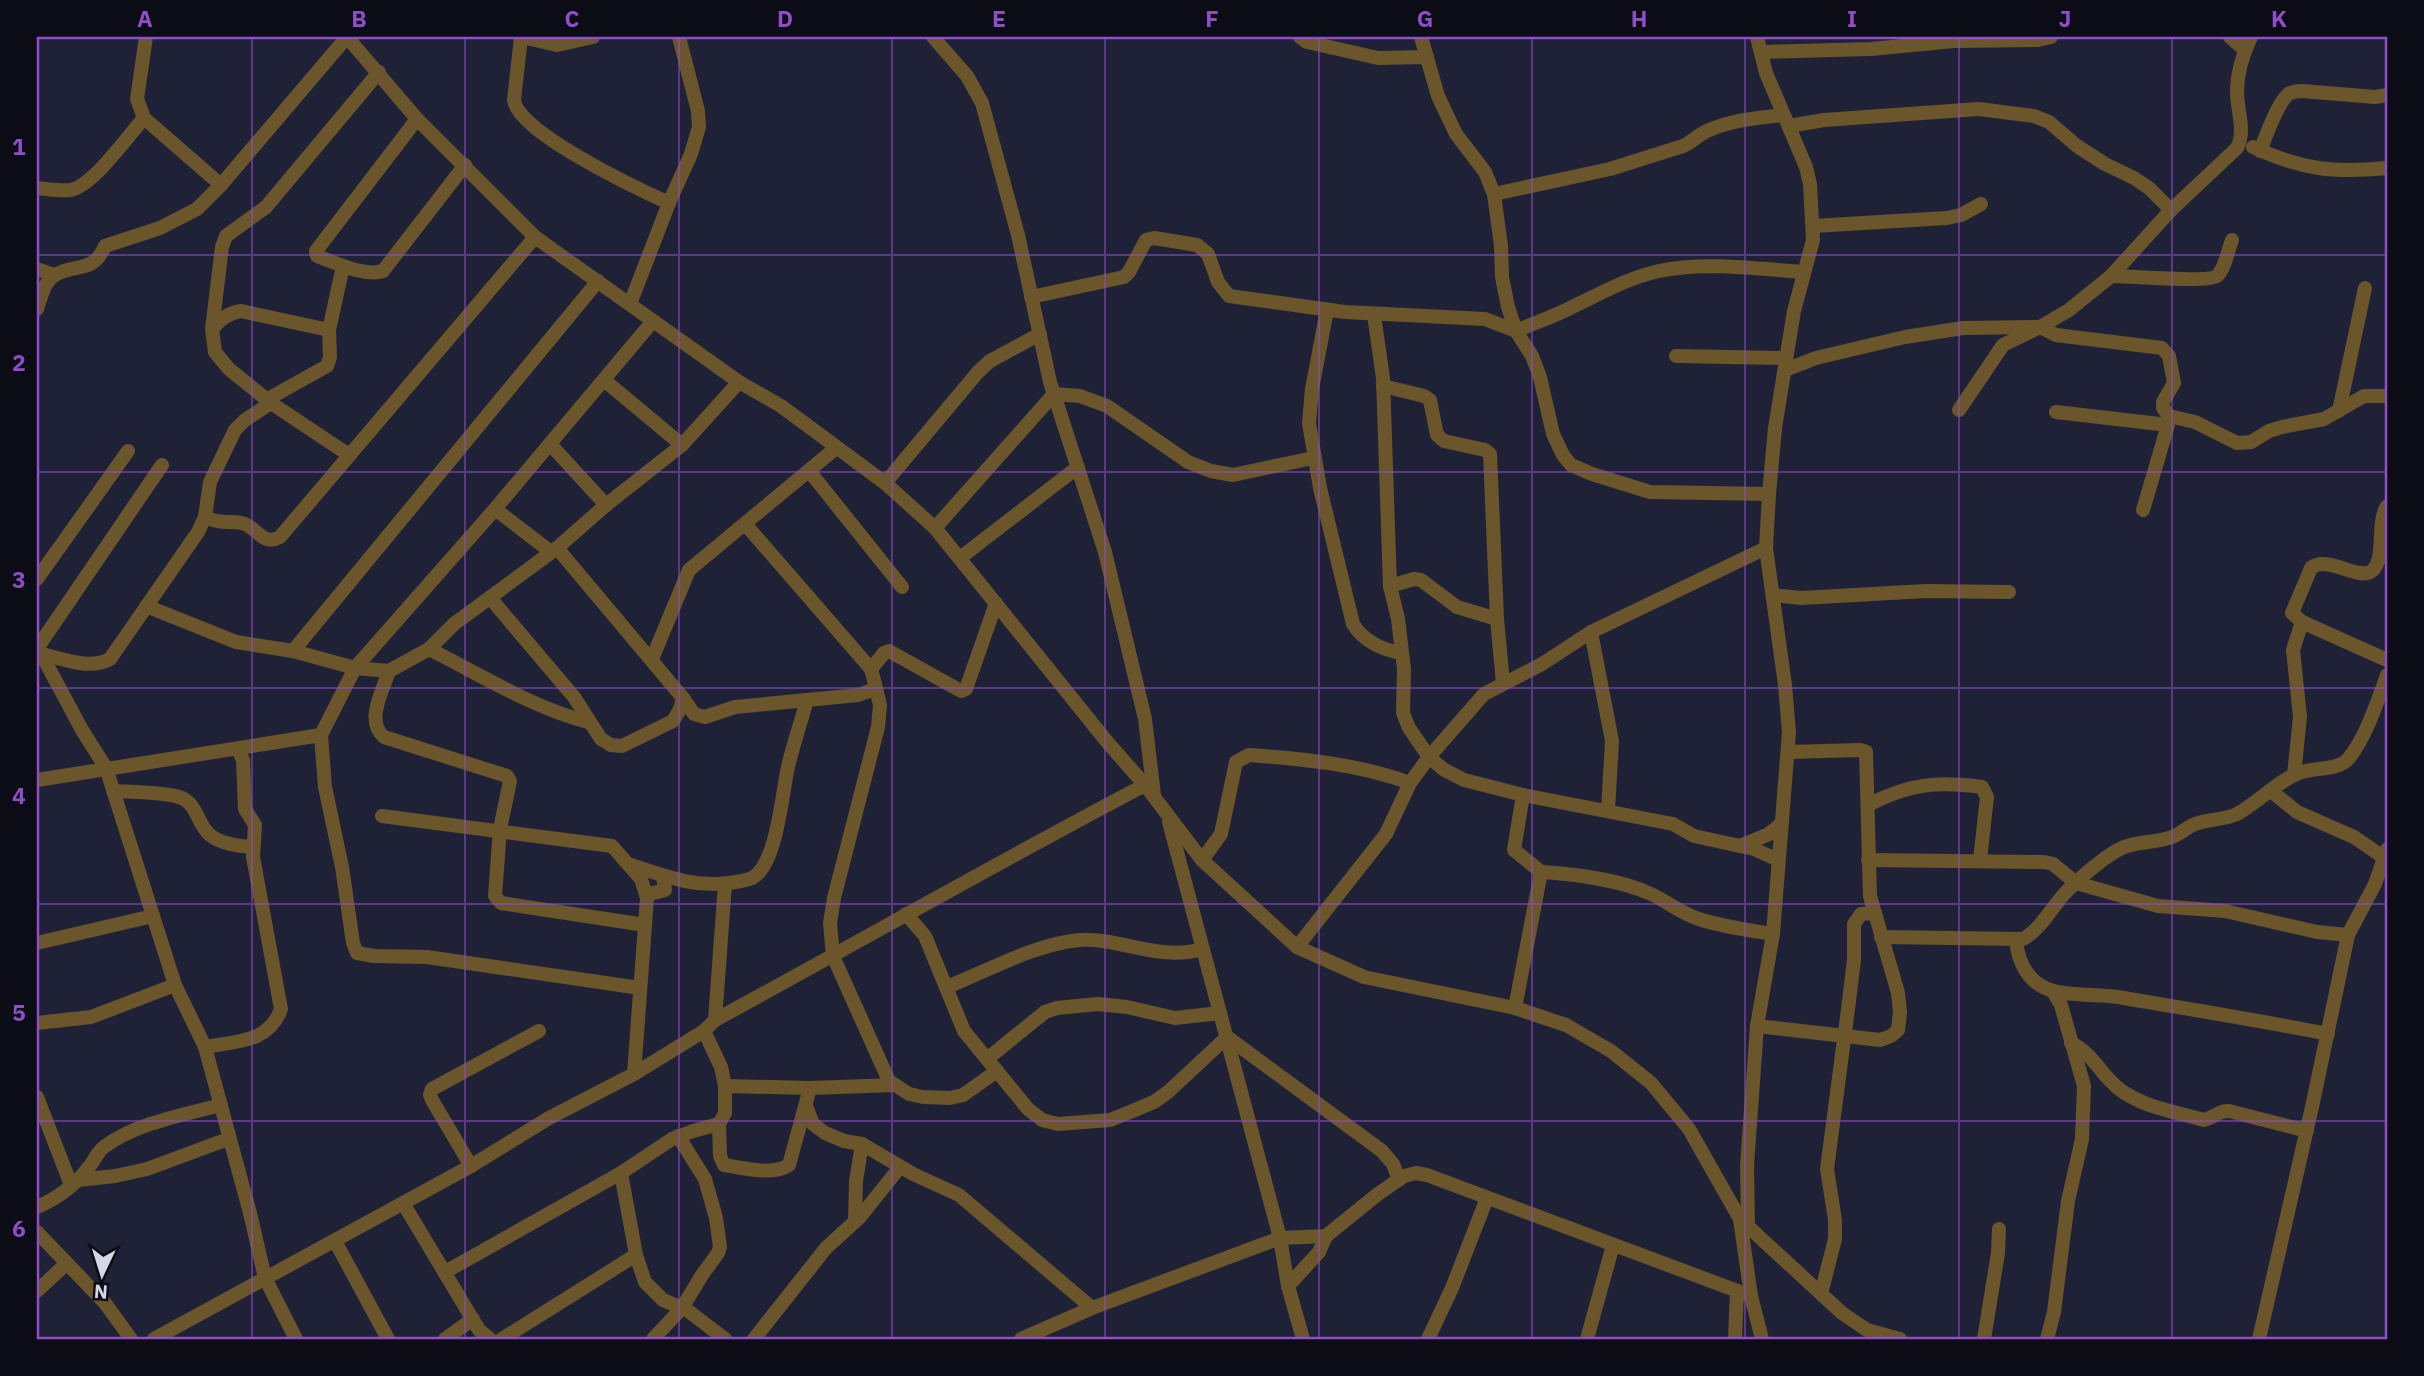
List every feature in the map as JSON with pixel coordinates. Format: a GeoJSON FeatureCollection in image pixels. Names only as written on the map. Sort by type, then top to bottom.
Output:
{"type":"FeatureCollection","features":[{"type":"Feature","properties":{"kind":"street"},"geometry":{"type":"LineString","coordinates":[[146,37],[137,99],[144,118],[221,185]]}},
{"type":"Feature","properties":{"kind":"street"},"geometry":{"type":"LineString","coordinates":[[37,269],[54,275],[91,265],[100,257],[105,246],[160,228],[197,209],[221,185],[347,37],[417,119],[535,237],[739,382],[781,406],[885,483],[935,528],[1145,785],[1202,860],[1297,947],[1364,978],[1515,1008],[1566,1025],[1611,1051],[1651,1083],[1689,1129],[1744,1222],[1868,1334],[1900,1339]]}},
{"type":"Feature","properties":{"kind":"street"},"geometry":{"type":"LineString","coordinates":[[593,37],[557,45],[522,37],[515,108],[523,118],[565,148],[638,189],[669,203]]}},
{"type":"Feature","properties":{"kind":"street"},"geometry":{"type":"LineString","coordinates":[[631,304],[669,203],[691,154],[699,127],[698,111],[679,37]]}},
{"type":"Feature","properties":{"kind":"street"},"geometry":{"type":"LineString","coordinates":[[933,37],[967,76],[982,103],[1017,235],[1054,394],[1105,552],[1145,719],[1154,798]]}},
{"type":"Feature","properties":{"kind":"street"},"geometry":{"type":"LineString","coordinates":[[1300,37],[1307,42],[1378,58],[1427,57]]}},
{"type":"Feature","properties":{"kind":"street"},"geometry":{"type":"LineString","coordinates":[[1421,37],[1438,96],[1456,134],[1485,172],[1494,194],[1502,277],[1516,331],[1532,356],[1540,377],[1553,434],[1563,455],[1571,465],[1650,492],[1769,494]]}},
{"type":"Feature","properties":{"kind":"street"},"geometry":{"type":"LineString","coordinates":[[1735,1339],[1744,1294],[1744,1222],[1757,1026],[1773,934],[1789,732],[1774,595],[1766,548],[1769,494],[1775,428],[1794,311],[1810,254],[1813,226],[1806,167],[1766,73],[1757,37]]}},
{"type":"Feature","properties":{"kind":"street"},"geometry":{"type":"LineString","coordinates":[[1761,52],[1871,49],[1921,41],[2038,40],[2051,37]]}},
{"type":"Feature","properties":{"kind":"street"},"geometry":{"type":"LineString","coordinates":[[1959,410],[2004,345],[2068,310],[2111,276],[2171,210],[2237,148],[2241,142],[2236,89],[2248,43],[2230,37]]}},
{"type":"Feature","properties":{"kind":"street"},"geometry":{"type":"LineString","coordinates":[[349,455],[268,402],[229,369],[215,352],[212,329],[222,247],[226,236],[266,207],[379,72]]}},
{"type":"Feature","properties":{"kind":"street"},"geometry":{"type":"LineString","coordinates":[[2260,150],[2285,97],[2291,92],[2375,97],[2387,95]]}},
{"type":"Feature","properties":{"kind":"street"},"geometry":{"type":"LineString","coordinates":[[1494,194],[1610,169],[1683,146],[1704,133],[1746,119],[1824,120],[1979,109],[2034,116],[2049,122],[2077,146],[2149,188],[2171,210]]}},
{"type":"Feature","properties":{"kind":"street"},"geometry":{"type":"LineString","coordinates":[[37,188],[71,190],[83,185],[94,177],[144,118]]}},
{"type":"Feature","properties":{"kind":"street"},"geometry":{"type":"LineString","coordinates":[[417,119],[316,251],[317,256],[343,266],[375,273],[383,271],[465,165]]}},
{"type":"Feature","properties":{"kind":"street"},"geometry":{"type":"LineString","coordinates":[[2241,142],[2283,161],[2318,169],[2359,171],[2387,168]]}},
{"type":"Feature","properties":{"kind":"street"},"geometry":{"type":"LineString","coordinates":[[1813,226],[1947,218],[1961,215],[1981,204]]}},
{"type":"Feature","properties":{"kind":"street"},"geometry":{"type":"LineString","coordinates":[[205,517],[224,524],[244,524],[264,538],[274,540],[280,537],[535,237]]}},
{"type":"Feature","properties":{"kind":"street"},"geometry":{"type":"LineString","coordinates":[[1031,297],[1124,277],[1146,240],[1154,238],[1197,245],[1208,254],[1218,282],[1229,296],[1374,315],[1485,319],[1516,331]]}},
{"type":"Feature","properties":{"kind":"street"},"geometry":{"type":"LineString","coordinates":[[2111,276],[2139,275],[2198,280],[2214,278],[2220,272],[2232,240]]}},
{"type":"Feature","properties":{"kind":"street"},"geometry":{"type":"LineString","coordinates":[[39,649],[90,665],[110,659],[198,531],[205,517],[210,482],[235,430],[268,402],[327,366],[330,358],[329,330],[343,266]]}},
{"type":"Feature","properties":{"kind":"street"},"geometry":{"type":"LineString","coordinates":[[1516,331],[1569,309],[1605,290],[1637,277],[1662,271],[1709,267],[1804,272]]}},
{"type":"Feature","properties":{"kind":"street"},"geometry":{"type":"LineString","coordinates":[[37,309],[44,287],[54,275]]}},
{"type":"Feature","properties":{"kind":"street"},"geometry":{"type":"LineString","coordinates":[[293,652],[598,281]]}},
{"type":"Feature","properties":{"kind":"street"},"geometry":{"type":"LineString","coordinates":[[2339,411],[2365,288]]}},
{"type":"Feature","properties":{"kind":"street"},"geometry":{"type":"LineString","coordinates":[[1327,310],[1312,388],[1309,423],[1314,458],[1353,624],[1375,645],[1401,653]]}},
{"type":"Feature","properties":{"kind":"street"},"geometry":{"type":"LineString","coordinates":[[212,329],[221,319],[241,311],[329,330]]}},
{"type":"Feature","properties":{"kind":"street"},"geometry":{"type":"LineString","coordinates":[[1374,315],[1383,386],[1390,586],[1398,619],[1404,669],[1403,713],[1409,728],[1429,757],[1443,769],[1464,780],[1523,795],[1673,824],[1694,836],[1765,853],[1778,860]]}},
{"type":"Feature","properties":{"kind":"street"},"geometry":{"type":"LineString","coordinates":[[640,988],[427,957],[357,953],[325,787],[321,735],[355,668],[495,509],[653,321]]}},
{"type":"Feature","properties":{"kind":"street"},"geometry":{"type":"LineString","coordinates":[[1676,356],[1786,364],[1931,332],[1985,327],[2040,327],[2056,335],[2162,348],[2169,356],[2174,383],[2163,402],[2162,408],[2169,421],[2143,510]]}},
{"type":"Feature","properties":{"kind":"street"},"geometry":{"type":"LineString","coordinates":[[885,483],[978,372],[990,361],[1040,334]]}},
{"type":"Feature","properties":{"kind":"street"},"geometry":{"type":"LineString","coordinates":[[604,380],[682,445]]}},
{"type":"Feature","properties":{"kind":"street"},"geometry":{"type":"LineString","coordinates":[[146,607],[236,642],[293,652],[355,668],[389,671],[429,649],[454,624],[492,599],[682,445],[739,382]]}},
{"type":"Feature","properties":{"kind":"street"},"geometry":{"type":"LineString","coordinates":[[1383,386],[1424,396],[1430,400],[1433,424],[1437,435],[1444,441],[1485,450],[1490,454],[1497,619],[1503,683]]}},
{"type":"Feature","properties":{"kind":"street"},"geometry":{"type":"LineString","coordinates":[[1054,394],[1080,396],[1107,406],[1188,462],[1211,471],[1233,475],[1314,458]]}},
{"type":"Feature","properties":{"kind":"street"},"geometry":{"type":"LineString","coordinates":[[935,528],[1054,394]]}},
{"type":"Feature","properties":{"kind":"street"},"geometry":{"type":"LineString","coordinates":[[2056,412],[2195,422],[2244,444],[2269,430],[2324,419],[2364,396],[2387,396]]}},
{"type":"Feature","properties":{"kind":"street"},"geometry":{"type":"LineString","coordinates":[[550,444],[606,505]]}},
{"type":"Feature","properties":{"kind":"street"},"geometry":{"type":"LineString","coordinates":[[652,659],[689,570],[836,449]]}},
{"type":"Feature","properties":{"kind":"street"},"geometry":{"type":"LineString","coordinates":[[37,579],[128,451]]}},
{"type":"Feature","properties":{"kind":"street"},"geometry":{"type":"LineString","coordinates":[[39,649],[162,465]]}},
{"type":"Feature","properties":{"kind":"street"},"geometry":{"type":"LineString","coordinates":[[960,558],[1078,467]]}},
{"type":"Feature","properties":{"kind":"street"},"geometry":{"type":"LineString","coordinates":[[810,472],[902,587]]}},
{"type":"Feature","properties":{"kind":"street"},"geometry":{"type":"LineString","coordinates":[[2387,506],[2380,522],[2375,569],[2370,573],[2360,573],[2324,563],[2316,564],[2311,568],[2292,613],[2302,622],[2387,660]]}},
{"type":"Feature","properties":{"kind":"street"},"geometry":{"type":"LineString","coordinates":[[495,509],[554,550],[652,659],[694,714],[705,717],[735,707],[858,695],[872,690],[875,684]]}},
{"type":"Feature","properties":{"kind":"street"},"geometry":{"type":"LineString","coordinates":[[746,525],[871,669],[875,684],[880,705],[878,727],[830,923],[834,956],[889,1081],[909,1094],[950,1098],[963,1095],[997,1071]]}},
{"type":"Feature","properties":{"kind":"street"},"geometry":{"type":"LineString","coordinates":[[1297,947],[1386,834],[1410,783],[1429,757],[1484,695],[1542,664],[1591,632],[1766,548]]}},
{"type":"Feature","properties":{"kind":"street"},"geometry":{"type":"LineString","coordinates":[[1390,586],[1414,579],[1421,580],[1457,607],[1497,619]]}},
{"type":"Feature","properties":{"kind":"street"},"geometry":{"type":"LineString","coordinates":[[1774,595],[1801,597],[1926,591],[2009,592]]}},
{"type":"Feature","properties":{"kind":"street"},"geometry":{"type":"LineString","coordinates":[[492,599],[574,698],[601,739],[611,745],[622,746],[673,721],[683,698]]}},
{"type":"Feature","properties":{"kind":"street"},"geometry":{"type":"LineString","coordinates":[[871,669],[884,653],[889,651],[961,691],[966,690],[996,603]]}},
{"type":"Feature","properties":{"kind":"street"},"geometry":{"type":"LineString","coordinates":[[2294,775],[2300,717],[2293,650],[2302,622]]}},
{"type":"Feature","properties":{"kind":"street"},"geometry":{"type":"LineString","coordinates":[[1591,632],[1612,741],[1608,810]]}},
{"type":"Feature","properties":{"kind":"street"},"geometry":{"type":"LineString","coordinates":[[39,649],[82,730],[106,768],[176,985],[205,1047],[265,1278],[296,1339]]}},
{"type":"Feature","properties":{"kind":"street"},"geometry":{"type":"LineString","coordinates":[[429,649],[565,716],[589,722]]}},
{"type":"Feature","properties":{"kind":"street"},"geometry":{"type":"LineString","coordinates":[[389,671],[375,717],[379,732],[384,737],[507,776],[510,781],[499,830],[495,896],[501,902],[645,925]]}},
{"type":"Feature","properties":{"kind":"street"},"geometry":{"type":"LineString","coordinates":[[1881,937],[2002,937],[2016,940],[2029,936],[2077,883],[2116,851],[2131,844],[2164,840],[2176,836],[2194,824],[2235,815],[2294,775],[2305,770],[2340,765],[2349,759],[2387,675]]}},
{"type":"Feature","properties":{"kind":"street"},"geometry":{"type":"LineString","coordinates":[[630,864],[676,880],[704,885],[752,878],[765,864],[776,836],[788,766],[807,700]]}},
{"type":"Feature","properties":{"kind":"street"},"geometry":{"type":"LineString","coordinates":[[37,780],[321,735]]}},
{"type":"Feature","properties":{"kind":"street"},"geometry":{"type":"LineString","coordinates":[[205,1047],[256,1037],[276,1023],[281,1009],[252,847],[255,825],[245,809],[243,760],[239,749]]}},
{"type":"Feature","properties":{"kind":"street"},"geometry":{"type":"LineString","coordinates":[[1757,1026],[1880,1040],[1898,1030],[1898,993],[1870,896],[1866,752],[1788,752]]}},
{"type":"Feature","properties":{"kind":"street"},"geometry":{"type":"LineString","coordinates":[[1202,860],[1221,835],[1236,762],[1241,757],[1249,755],[1350,765],[1378,771],[1410,783]]}},
{"type":"Feature","properties":{"kind":"street"},"geometry":{"type":"LineString","coordinates":[[153,1339],[471,1166],[549,1118],[634,1074],[704,1031],[715,1020],[1145,785]]}},
{"type":"Feature","properties":{"kind":"street"},"geometry":{"type":"LineString","coordinates":[[1868,805],[1889,794],[1915,786],[1982,787],[1987,797],[1980,860]]}},
{"type":"Feature","properties":{"kind":"street"},"geometry":{"type":"LineString","coordinates":[[2259,1339],[2307,1131],[2348,935],[2381,886],[2385,853],[2297,812],[2271,790]]}},
{"type":"Feature","properties":{"kind":"street"},"geometry":{"type":"LineString","coordinates":[[113,791],[180,797],[192,806],[211,835],[237,846],[252,847]]}},
{"type":"Feature","properties":{"kind":"street"},"geometry":{"type":"LineString","coordinates":[[1523,795],[1514,850],[1541,872],[1592,878],[1630,887],[1651,894],[1698,919],[1731,928],[1773,934]]}},
{"type":"Feature","properties":{"kind":"street"},"geometry":{"type":"LineString","coordinates":[[382,816],[612,846],[630,864],[641,879],[646,895],[634,1074]]}},
{"type":"Feature","properties":{"kind":"street"},"geometry":{"type":"LineString","coordinates":[[1168,818],[1280,1238],[1288,1286],[1303,1339]]}},
{"type":"Feature","properties":{"kind":"street"},"geometry":{"type":"LineString","coordinates":[[1739,846],[1769,834],[1781,824]]}},
{"type":"Feature","properties":{"kind":"street"},"geometry":{"type":"LineString","coordinates":[[1868,860],[1980,860],[2053,864],[2077,883],[2158,906],[2225,911],[2317,932],[2348,935]]}},
{"type":"Feature","properties":{"kind":"street"},"geometry":{"type":"LineString","coordinates":[[1515,1008],[1541,872]]}},
{"type":"Feature","properties":{"kind":"street"},"geometry":{"type":"LineString","coordinates":[[646,895],[665,890],[663,876]]}},
{"type":"Feature","properties":{"kind":"street"},"geometry":{"type":"LineString","coordinates":[[715,1020],[724,884]]}},
{"type":"Feature","properties":{"kind":"street"},"geometry":{"type":"LineString","coordinates":[[1821,1294],[1835,1239],[1835,1220],[1827,1169],[1854,960],[1854,924],[1861,914],[1875,913]]}},
{"type":"Feature","properties":{"kind":"street"},"geometry":{"type":"LineString","coordinates":[[906,914],[925,936],[964,1031],[1028,1109],[1042,1120],[1058,1124],[1110,1120],[1154,1101],[1168,1092],[1227,1037]]}},
{"type":"Feature","properties":{"kind":"street"},"geometry":{"type":"LineString","coordinates":[[37,943],[153,916]]}},
{"type":"Feature","properties":{"kind":"street"},"geometry":{"type":"LineString","coordinates":[[947,986],[986,972],[1021,954],[1081,940],[1146,951],[1192,952],[1203,949]]}},
{"type":"Feature","properties":{"kind":"street"},"geometry":{"type":"LineString","coordinates":[[2016,940],[2020,965],[2035,981],[2053,991],[2098,994],[2328,1034]]}},
{"type":"Feature","properties":{"kind":"street"},"geometry":{"type":"LineString","coordinates":[[37,1023],[91,1017],[176,985]]}},
{"type":"Feature","properties":{"kind":"street"},"geometry":{"type":"LineString","coordinates":[[2047,1339],[2054,1312],[2068,1201],[2082,1139],[2084,1086],[2061,1005],[2053,991]]}},
{"type":"Feature","properties":{"kind":"street"},"geometry":{"type":"LineString","coordinates":[[986,1059],[1045,1012],[1057,1008],[1098,1004],[1127,1007],[1175,1018],[1220,1013]]}},
{"type":"Feature","properties":{"kind":"street"},"geometry":{"type":"LineString","coordinates":[[471,1166],[432,1100],[432,1089],[539,1031]]}},
{"type":"Feature","properties":{"kind":"street"},"geometry":{"type":"LineString","coordinates":[[704,1031],[721,1067],[725,1086],[725,1113],[719,1124],[720,1156],[724,1165],[756,1170],[782,1170],[792,1159],[810,1088]]}},
{"type":"Feature","properties":{"kind":"street"},"geometry":{"type":"LineString","coordinates":[[1227,1037],[1382,1152],[1392,1164],[1399,1180]]}},
{"type":"Feature","properties":{"kind":"street"},"geometry":{"type":"LineString","coordinates":[[2071,1043],[2090,1054],[2118,1088],[2140,1101],[2204,1120],[2212,1119],[2220,1112],[2229,1111],[2307,1131]]}},
{"type":"Feature","properties":{"kind":"street"},"geometry":{"type":"LineString","coordinates":[[725,1086],[810,1088],[895,1085]]}},
{"type":"Feature","properties":{"kind":"street"},"geometry":{"type":"LineString","coordinates":[[37,1097],[75,1182]]}},
{"type":"Feature","properties":{"kind":"street"},"geometry":{"type":"LineString","coordinates":[[37,1207],[75,1182],[102,1148],[119,1138],[160,1120],[221,1105]]}},
{"type":"Feature","properties":{"kind":"street"},"geometry":{"type":"LineString","coordinates":[[806,1106],[813,1124],[818,1129],[844,1141],[862,1144],[900,1167],[960,1195],[1091,1308]]}},
{"type":"Feature","properties":{"kind":"street"},"geometry":{"type":"LineString","coordinates":[[445,1272],[621,1172],[678,1136],[719,1124]]}},
{"type":"Feature","properties":{"kind":"street"},"geometry":{"type":"LineString","coordinates":[[653,1339],[682,1308],[719,1253],[720,1247],[716,1218],[705,1179],[678,1136]]}},
{"type":"Feature","properties":{"kind":"street"},"geometry":{"type":"LineString","coordinates":[[75,1182],[146,1169],[228,1139]]}},
{"type":"Feature","properties":{"kind":"street"},"geometry":{"type":"LineString","coordinates":[[855,1221],[856,1181],[862,1144]]}},
{"type":"Feature","properties":{"kind":"street"},"geometry":{"type":"LineString","coordinates":[[754,1339],[826,1248],[855,1221],[900,1167]]}},
{"type":"Feature","properties":{"kind":"street"},"geometry":{"type":"LineString","coordinates":[[621,1172],[636,1255],[645,1282],[663,1300],[682,1308],[725,1339]]}},
{"type":"Feature","properties":{"kind":"street"},"geometry":{"type":"LineString","coordinates":[[1288,1286],[1319,1251],[1326,1236],[1378,1194],[1416,1173],[1744,1294],[1762,1339]]}},
{"type":"Feature","properties":{"kind":"street"},"geometry":{"type":"LineString","coordinates":[[1428,1339],[1452,1288],[1487,1198]]}},
{"type":"Feature","properties":{"kind":"street"},"geometry":{"type":"LineString","coordinates":[[404,1203],[479,1330],[490,1339]]}},
{"type":"Feature","properties":{"kind":"street"},"geometry":{"type":"LineString","coordinates":[[1984,1339],[1998,1253],[1999,1228]]}},
{"type":"Feature","properties":{"kind":"street"},"geometry":{"type":"LineString","coordinates":[[37,1232],[105,1303],[131,1339]]}},
{"type":"Feature","properties":{"kind":"street"},"geometry":{"type":"LineString","coordinates":[[1021,1339],[1091,1308],[1280,1238],[1326,1236]]}},
{"type":"Feature","properties":{"kind":"street"},"geometry":{"type":"LineString","coordinates":[[335,1241],[388,1339]]}},
{"type":"Feature","properties":{"kind":"street"},"geometry":{"type":"LineString","coordinates":[[1587,1339],[1612,1245]]}},
{"type":"Feature","properties":{"kind":"street"},"geometry":{"type":"LineString","coordinates":[[502,1339],[636,1255]]}},
{"type":"Feature","properties":{"kind":"street"},"geometry":{"type":"LineString","coordinates":[[37,1291],[66,1264]]}},
{"type":"Feature","properties":{"kind":"street"},"geometry":{"type":"LineString","coordinates":[[445,1339],[473,1319]]}}]}
